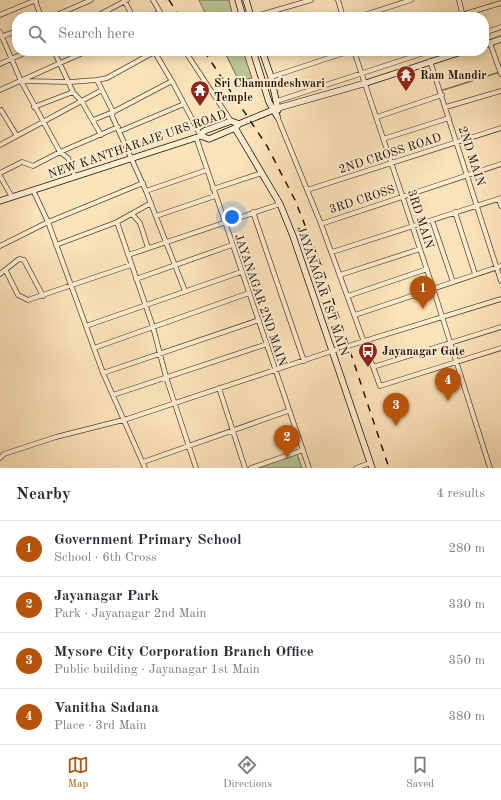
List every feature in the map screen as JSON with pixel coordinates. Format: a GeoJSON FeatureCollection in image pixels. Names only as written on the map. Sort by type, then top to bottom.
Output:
{"type":"FeatureCollection","features":[{"type":"Feature","properties":{"kind":"main road"},"geometry":{"type":"LineString","coordinates":[[238,0],[242,12]]}},
{"type":"Feature","properties":{"kind":"main road"},"geometry":{"type":"LineString","coordinates":[[246,0],[250,12]]}},
{"type":"Feature","properties":{"kind":"main road"},"geometry":{"type":"LineString","coordinates":[[489,43],[501,39]]}},
{"type":"Feature","properties":{"kind":"main road"},"geometry":{"type":"LineString","coordinates":[[255,56],[272,110],[277,116]]}},
{"type":"Feature","properties":{"kind":"main road"},"geometry":{"type":"LineString","coordinates":[[264,56],[277,102],[277,116]]}},
{"type":"Feature","properties":{"kind":"main road","name":"NEW KANTHARAJE URS ROAD"},"geometry":{"type":"LineString","coordinates":[[0,201],[198,137],[204,131],[231,121],[237,126],[278,108],[366,83],[447,56]]}},
{"type":"Feature","properties":{"kind":"main road"},"geometry":{"type":"LineString","coordinates":[[198,137],[210,139],[237,126]]}},
{"type":"Feature","properties":{"kind":"main road","name":"JAYANAGAR 1ST MAIN"},"geometry":{"type":"LineString","coordinates":[[237,126],[280,204],[293,236],[371,466]]}},
{"type":"Feature","properties":{"kind":"street"},"geometry":{"type":"LineString","coordinates":[[0,15],[36,0],[40,12]]}},
{"type":"Feature","properties":{"kind":"street"},"geometry":{"type":"LineString","coordinates":[[63,12],[91,0]]}},
{"type":"Feature","properties":{"kind":"street"},"geometry":{"type":"LineString","coordinates":[[104,12],[125,0],[131,12]]}},
{"type":"Feature","properties":{"kind":"street"},"geometry":{"type":"LineString","coordinates":[[153,0],[160,12]]}},
{"type":"Feature","properties":{"kind":"street"},"geometry":{"type":"LineString","coordinates":[[269,12],[311,0]]}},
{"type":"Feature","properties":{"kind":"street"},"geometry":{"type":"LineString","coordinates":[[338,0],[342,12]]}},
{"type":"Feature","properties":{"kind":"street"},"geometry":{"type":"LineString","coordinates":[[374,12],[411,0]]}},
{"type":"Feature","properties":{"kind":"street"},"geometry":{"type":"LineString","coordinates":[[459,0],[462,12]]}},
{"type":"Feature","properties":{"kind":"street"},"geometry":{"type":"LineString","coordinates":[[475,12],[501,3]]}},
{"type":"Feature","properties":{"kind":"street"},"geometry":{"type":"LineString","coordinates":[[489,31],[501,27]]}},
{"type":"Feature","properties":{"kind":"street"},"geometry":{"type":"LineString","coordinates":[[12,32],[1,35],[11,59],[34,107],[60,152],[68,158],[75,177]]}},
{"type":"Feature","properties":{"kind":"street"},"geometry":{"type":"LineString","coordinates":[[489,48],[501,74]]}},
{"type":"Feature","properties":{"kind":"street"},"geometry":{"type":"LineString","coordinates":[[0,64],[18,56]]}},
{"type":"Feature","properties":{"kind":"street"},"geometry":{"type":"LineString","coordinates":[[57,56],[70,82],[73,92],[82,102],[101,135]]}},
{"type":"Feature","properties":{"kind":"street"},"geometry":{"type":"LineString","coordinates":[[0,90],[76,56]]}},
{"type":"Feature","properties":{"kind":"street"},"geometry":{"type":"LineString","coordinates":[[21,81],[70,82],[107,78],[145,56]]}},
{"type":"Feature","properties":{"kind":"street","name":"JAYANAGAR 2ND MAIN"},"geometry":{"type":"LineString","coordinates":[[157,56],[184,104],[198,137],[207,170],[232,246],[259,320],[288,411],[309,468]]}},
{"type":"Feature","properties":{"kind":"street"},"geometry":{"type":"LineString","coordinates":[[188,56],[231,121]]}},
{"type":"Feature","properties":{"kind":"street"},"geometry":{"type":"LineString","coordinates":[[271,77],[335,56]]}},
{"type":"Feature","properties":{"kind":"street","name":"3RD MAIN"},"geometry":{"type":"LineString","coordinates":[[356,56],[366,83],[383,139],[443,318],[490,468]]}},
{"type":"Feature","properties":{"kind":"street"},"geometry":{"type":"LineString","coordinates":[[277,102],[415,56]]}},
{"type":"Feature","properties":{"kind":"street","name":"2ND MAIN"},"geometry":{"type":"LineString","coordinates":[[430,61],[477,205],[499,266],[501,281]]}},
{"type":"Feature","properties":{"kind":"street"},"geometry":{"type":"LineString","coordinates":[[97,80],[113,112],[112,116],[143,183],[185,291]]}},
{"type":"Feature","properties":{"kind":"street"},"geometry":{"type":"LineString","coordinates":[[93,120],[113,112],[172,81]]}},
{"type":"Feature","properties":{"kind":"street"},"geometry":{"type":"LineString","coordinates":[[0,145],[102,90]]}},
{"type":"Feature","properties":{"kind":"street"},"geometry":{"type":"LineString","coordinates":[[446,107],[501,91]]}},
{"type":"Feature","properties":{"kind":"street"},"geometry":{"type":"LineString","coordinates":[[34,107],[73,92]]}},
{"type":"Feature","properties":{"kind":"street"},"geometry":{"type":"LineString","coordinates":[[376,117],[442,95]]}},
{"type":"Feature","properties":{"kind":"street"},"geometry":{"type":"LineString","coordinates":[[12,197],[0,175],[22,162],[33,166],[60,152],[101,135],[184,104]]}},
{"type":"Feature","properties":{"kind":"street"},"geometry":{"type":"LineString","coordinates":[[0,109],[17,136]]}},
{"type":"Feature","properties":{"kind":"street"},"geometry":{"type":"LineString","coordinates":[[277,116],[332,252],[380,386],[501,348]]}},
{"type":"Feature","properties":{"kind":"street"},"geometry":{"type":"LineString","coordinates":[[383,139],[449,118]]}},
{"type":"Feature","properties":{"kind":"street","name":"2ND CROSS ROAD"},"geometry":{"type":"LineString","coordinates":[[308,190],[501,128]]}},
{"type":"Feature","properties":{"kind":"street","name":"3RD CROSS"},"geometry":{"type":"LineString","coordinates":[[321,224],[501,164]]}},
{"type":"Feature","properties":{"kind":"street"},"geometry":{"type":"LineString","coordinates":[[146,191],[207,170]]}},
{"type":"Feature","properties":{"kind":"street"},"geometry":{"type":"LineString","coordinates":[[213,189],[262,173]]}},
{"type":"Feature","properties":{"kind":"street"},"geometry":{"type":"LineString","coordinates":[[0,246],[48,222],[143,183]]}},
{"type":"Feature","properties":{"kind":"street"},"geometry":{"type":"LineString","coordinates":[[33,190],[48,222],[103,373],[145,468]]}},
{"type":"Feature","properties":{"kind":"street"},"geometry":{"type":"LineString","coordinates":[[156,216],[216,196]]}},
{"type":"Feature","properties":{"kind":"street"},"geometry":{"type":"LineString","coordinates":[[332,252],[500,198],[501,206]]}},
{"type":"Feature","properties":{"kind":"street"},"geometry":{"type":"LineString","coordinates":[[56,245],[117,222],[151,203]]}},
{"type":"Feature","properties":{"kind":"street"},"geometry":{"type":"LineString","coordinates":[[128,255],[280,204]]}},
{"type":"Feature","properties":{"kind":"street"},"geometry":{"type":"LineString","coordinates":[[253,212],[304,361]]}},
{"type":"Feature","properties":{"kind":"street"},"geometry":{"type":"LineString","coordinates":[[455,212],[475,274]]}},
{"type":"Feature","properties":{"kind":"street"},"geometry":{"type":"LineString","coordinates":[[132,214],[140,223],[148,248]]}},
{"type":"Feature","properties":{"kind":"street"},"geometry":{"type":"LineString","coordinates":[[432,220],[453,282]]}},
{"type":"Feature","properties":{"kind":"street"},"geometry":{"type":"LineString","coordinates":[[117,222],[153,327],[166,377],[196,468]]}},
{"type":"Feature","properties":{"kind":"street"},"geometry":{"type":"LineString","coordinates":[[136,279],[232,246]]}},
{"type":"Feature","properties":{"kind":"street"},"geometry":{"type":"LineString","coordinates":[[340,276],[420,249]]}},
{"type":"Feature","properties":{"kind":"street"},"geometry":{"type":"LineString","coordinates":[[0,274],[20,260],[26,261],[43,296]]}},
{"type":"Feature","properties":{"kind":"street"},"geometry":{"type":"LineString","coordinates":[[6,271],[18,295],[28,300],[132,265]]}},
{"type":"Feature","properties":{"kind":"street"},"geometry":{"type":"LineString","coordinates":[[354,315],[499,266]]}},
{"type":"Feature","properties":{"kind":"street"},"geometry":{"type":"LineString","coordinates":[[348,296],[427,269]]}},
{"type":"Feature","properties":{"kind":"street"},"geometry":{"type":"LineString","coordinates":[[86,326],[241,272]]}},
{"type":"Feature","properties":{"kind":"street"},"geometry":{"type":"LineString","coordinates":[[94,348],[249,294]]}},
{"type":"Feature","properties":{"kind":"street"},"geometry":{"type":"LineString","coordinates":[[1,457],[56,437],[123,419],[332,351],[501,299]]}},
{"type":"Feature","properties":{"kind":"street"},"geometry":{"type":"LineString","coordinates":[[103,373],[160,352],[259,320]]}},
{"type":"Feature","properties":{"kind":"street"},"geometry":{"type":"LineString","coordinates":[[373,368],[501,327]]}},
{"type":"Feature","properties":{"kind":"street"},"geometry":{"type":"LineString","coordinates":[[113,395],[267,344]]}},
{"type":"Feature","properties":{"kind":"street"},"geometry":{"type":"LineString","coordinates":[[219,388],[245,468]]}},
{"type":"Feature","properties":{"kind":"street"},"geometry":{"type":"LineString","coordinates":[[143,462],[288,411]]}},
{"type":"Feature","properties":{"kind":"street"},"geometry":{"type":"LineString","coordinates":[[251,468],[303,450]]}},
{"type":"Feature","properties":{"kind":"street"},"geometry":{"type":"LineString","coordinates":[[356,468],[371,466]]}},
{"type":"Feature","properties":{"kind":"green space"},"geometry":{"type":"Polygon","coordinates":[[[199,0],[229,0],[232,12],[205,12],[199,0]]]}},
{"type":"Feature","properties":{"kind":"green space"},"geometry":{"type":"Polygon","coordinates":[[[226,56],[245,56],[252,78],[239,81],[226,56]]]}},
{"type":"Feature","properties":{"kind":"green space"},"geometry":{"type":"Polygon","coordinates":[[[296,451],[302,468],[255,468],[296,451]]]}},
{"type":"Feature","properties":{"kind":"waterway"},"geometry":{"type":"LineString","coordinates":[[443,90],[500,72]]}},
{"type":"Feature","properties":{"kind":"railway"},"geometry":{"type":"LineString","coordinates":[[169,0],[177,12]]}},
{"type":"Feature","properties":{"kind":"railway"},"geometry":{"type":"LineString","coordinates":[[207,56],[267,146],[295,200],[324,273],[389,468]]}},
{"type":"Feature","properties":{"kind":"place","name":"Ram Mandir"},"geometry":{"type":"Point","coordinates":[406,92]}},
{"type":"Feature","properties":{"kind":"place","name":"Sri Chamundeshwari Temple"},"geometry":{"type":"Point","coordinates":[200,107]}},
{"type":"Feature","properties":{"kind":"place","name":"Government Primary School"},"geometry":{"type":"Point","coordinates":[423,309]}},
{"type":"Feature","properties":{"kind":"place","name":"Jayanagar Gate"},"geometry":{"type":"Point","coordinates":[368,368]}},
{"type":"Feature","properties":{"kind":"place","name":"Vanitha Sadana"},"geometry":{"type":"Point","coordinates":[448,401]}},
{"type":"Feature","properties":{"kind":"place","name":"Mysore City Corporation Branch Office"},"geometry":{"type":"Point","coordinates":[396,426]}},
{"type":"Feature","properties":{"kind":"place","name":"Jayanagar Park"},"geometry":{"type":"Point","coordinates":[287,458]}}]}
